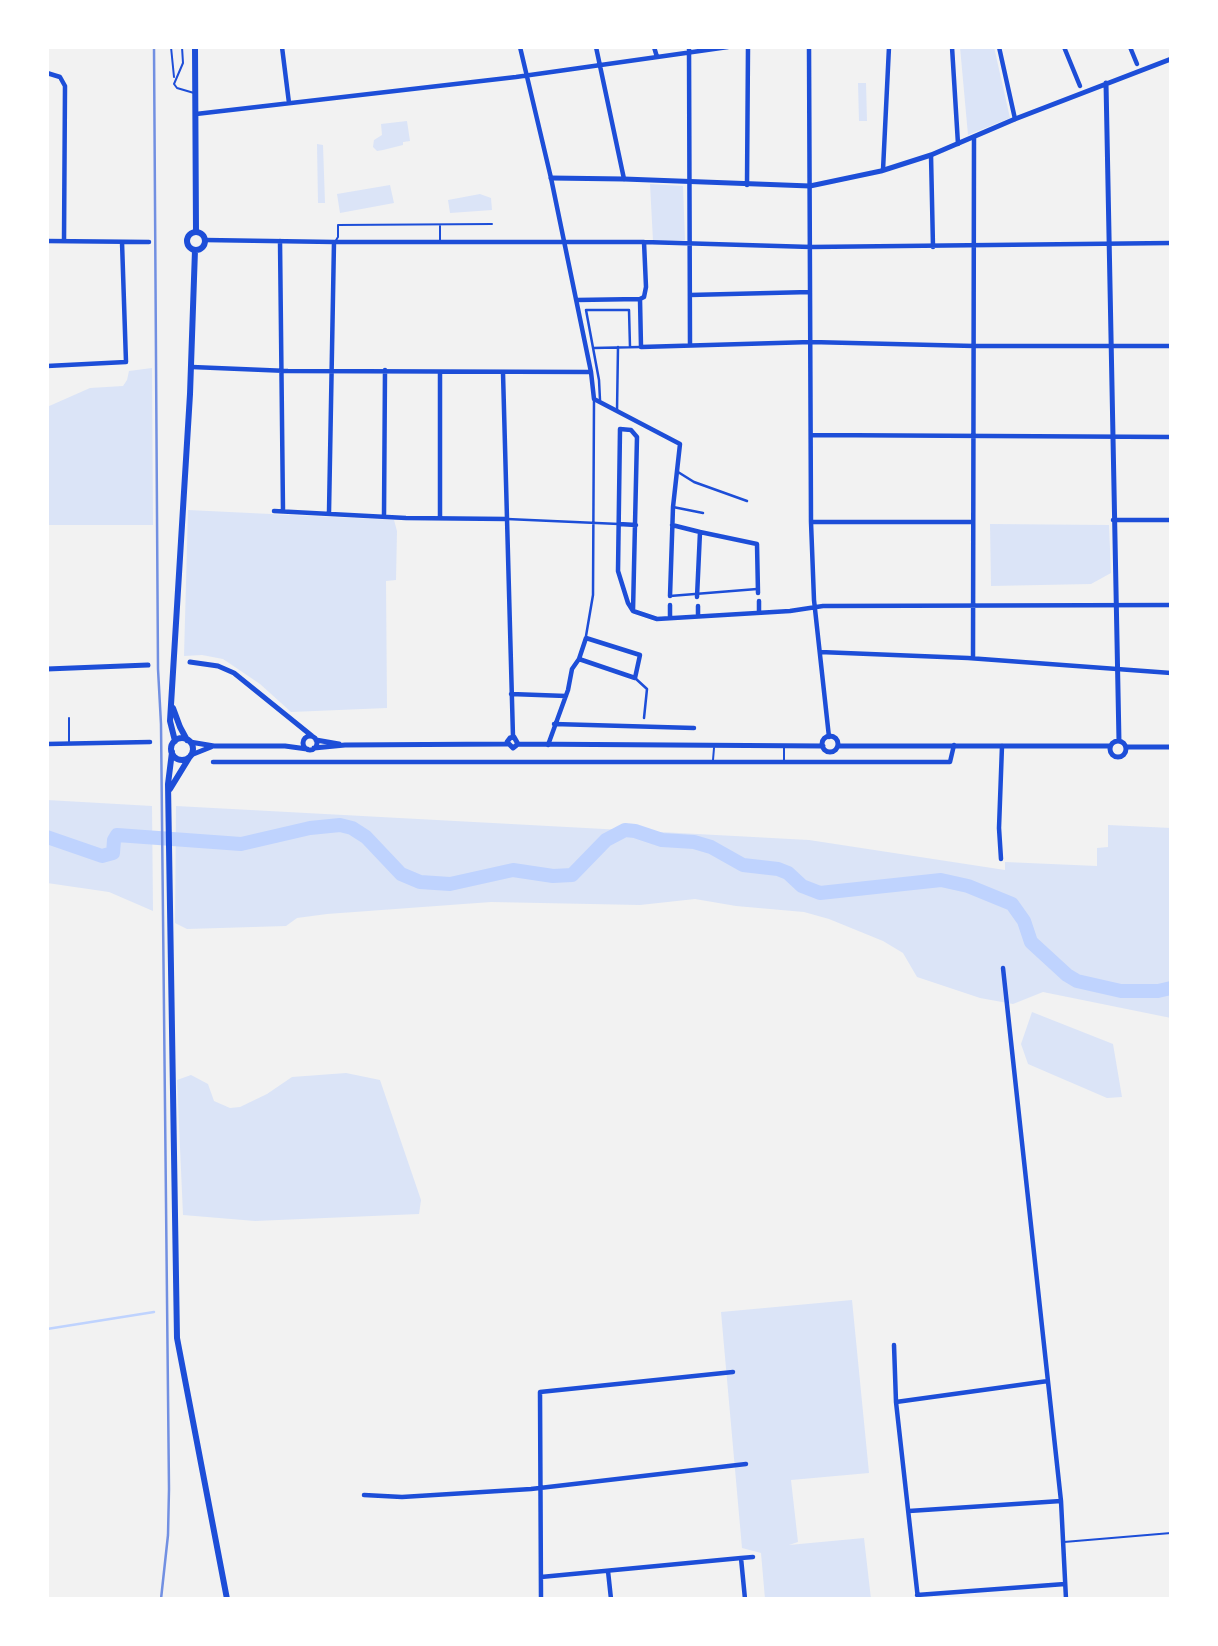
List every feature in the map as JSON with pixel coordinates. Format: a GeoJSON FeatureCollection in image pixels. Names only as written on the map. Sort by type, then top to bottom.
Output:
{"type":"FeatureCollection","features":[{"type":"Feature","properties":{"kind":"main road"},"geometry":{"type":"LineString","coordinates":[[195,47],[196,232]]}},
{"type":"Feature","properties":{"kind":"main road"},"geometry":{"type":"LineString","coordinates":[[196,232],[205,240],[203,247],[195,250],[189,247],[187,242],[190,233],[196,232]]}},
{"type":"Feature","properties":{"kind":"main road"},"geometry":{"type":"LineString","coordinates":[[195,250],[191,367],[170,721],[175,741],[168,774],[177,1338],[227,1599]]}},
{"type":"Feature","properties":{"kind":"main road"},"geometry":{"type":"LineString","coordinates":[[169,794],[171,784],[193,748],[180,727],[172,699]]}},
{"type":"Feature","properties":{"kind":"main road"},"geometry":{"type":"LineString","coordinates":[[175,741],[189,741]]}},
{"type":"Feature","properties":{"kind":"main road"},"geometry":{"type":"LineString","coordinates":[[172,752],[179,760],[190,756]]}},
{"type":"Feature","properties":{"kind":"street"},"geometry":{"type":"LineString","coordinates":[[282,47],[289,103]]}},
{"type":"Feature","properties":{"kind":"street"},"geometry":{"type":"LineString","coordinates":[[520,47],[577,300],[594,399],[593,595],[590,624],[579,659],[572,669],[566,696],[548,745]]}},
{"type":"Feature","properties":{"kind":"street"},"geometry":{"type":"LineString","coordinates":[[596,47],[624,178]]}},
{"type":"Feature","properties":{"kind":"street"},"geometry":{"type":"LineString","coordinates":[[654,47],[657,57]]}},
{"type":"Feature","properties":{"kind":"street"},"geometry":{"type":"LineString","coordinates":[[195,114],[526,75],[689,50],[728,47]]}},
{"type":"Feature","properties":{"kind":"street"},"geometry":{"type":"LineString","coordinates":[[747,185],[748,47]]}},
{"type":"Feature","properties":{"kind":"street"},"geometry":{"type":"LineString","coordinates":[[809,47],[811,522],[815,607],[829,737]]}},
{"type":"Feature","properties":{"kind":"street"},"geometry":{"type":"LineString","coordinates":[[883,170],[889,47]]}},
{"type":"Feature","properties":{"kind":"street"},"geometry":{"type":"LineString","coordinates":[[952,47],[958,144]]}},
{"type":"Feature","properties":{"kind":"street"},"geometry":{"type":"LineString","coordinates":[[999,47],[1015,119]]}},
{"type":"Feature","properties":{"kind":"street"},"geometry":{"type":"LineString","coordinates":[[1064,47],[1080,86]]}},
{"type":"Feature","properties":{"kind":"street"},"geometry":{"type":"LineString","coordinates":[[1130,47],[1137,64]]}},
{"type":"Feature","properties":{"kind":"street"},"geometry":{"type":"LineString","coordinates":[[689,50],[690,345]]}},
{"type":"Feature","properties":{"kind":"street"},"geometry":{"type":"LineString","coordinates":[[551,178],[624,178],[688,183],[810,186],[883,170],[931,155],[1015,119],[1171,59]]}},
{"type":"Feature","properties":{"kind":"street"},"geometry":{"type":"LineString","coordinates":[[47,73],[60,77],[65,86],[64,242]]}},
{"type":"Feature","properties":{"kind":"street"},"geometry":{"type":"LineString","coordinates":[[1107,83],[1119,741],[1126,747],[1171,747]]}},
{"type":"Feature","properties":{"kind":"street"},"geometry":{"type":"LineString","coordinates":[[973,658],[974,137]]}},
{"type":"Feature","properties":{"kind":"street"},"geometry":{"type":"LineString","coordinates":[[931,155],[933,247]]}},
{"type":"Feature","properties":{"kind":"street"},"geometry":{"type":"LineString","coordinates":[[205,240],[689,242],[811,247],[1171,243]]}},
{"type":"Feature","properties":{"kind":"street"},"geometry":{"type":"LineString","coordinates":[[47,241],[149,242]]}},
{"type":"Feature","properties":{"kind":"street"},"geometry":{"type":"LineString","coordinates":[[280,241],[283,511]]}},
{"type":"Feature","properties":{"kind":"street"},"geometry":{"type":"LineString","coordinates":[[47,366],[125,362],[122,242]]}},
{"type":"Feature","properties":{"kind":"street"},"geometry":{"type":"LineString","coordinates":[[328,512],[334,242]]}},
{"type":"Feature","properties":{"kind":"street"},"geometry":{"type":"LineString","coordinates":[[641,347],[642,298],[646,287],[644,242]]}},
{"type":"Feature","properties":{"kind":"street"},"geometry":{"type":"LineString","coordinates":[[690,295],[810,292]]}},
{"type":"Feature","properties":{"kind":"street"},"geometry":{"type":"LineString","coordinates":[[577,300],[642,298]]}},
{"type":"Feature","properties":{"kind":"street"},"geometry":{"type":"LineString","coordinates":[[600,402],[586,310],[629,310],[630,347]]}},
{"type":"Feature","properties":{"kind":"street"},"geometry":{"type":"LineString","coordinates":[[593,348],[811,342],[974,346],[1171,346]]}},
{"type":"Feature","properties":{"kind":"street"},"geometry":{"type":"LineString","coordinates":[[617,411],[618,347]]}},
{"type":"Feature","properties":{"kind":"street"},"geometry":{"type":"LineString","coordinates":[[191,367],[280,371],[591,372]]}},
{"type":"Feature","properties":{"kind":"street"},"geometry":{"type":"LineString","coordinates":[[384,516],[385,370]]}},
{"type":"Feature","properties":{"kind":"street"},"geometry":{"type":"LineString","coordinates":[[440,373],[440,518]]}},
{"type":"Feature","properties":{"kind":"street"},"geometry":{"type":"LineString","coordinates":[[503,373],[511,694],[513,737],[518,744]]}},
{"type":"Feature","properties":{"kind":"street"},"geometry":{"type":"LineString","coordinates":[[594,399],[680,444],[673,507],[672,525],[670,596],[758,591],[757,544],[672,525]]}},
{"type":"Feature","properties":{"kind":"street"},"geometry":{"type":"LineString","coordinates":[[633,611],[637,437],[631,430],[620,429],[619,575],[633,611],[650,618],[759,613],[815,607],[1171,605]]}},
{"type":"Feature","properties":{"kind":"street"},"geometry":{"type":"LineString","coordinates":[[811,435],[1171,437]]}},
{"type":"Feature","properties":{"kind":"street"},"geometry":{"type":"LineString","coordinates":[[678,472],[694,482],[747,501]]}},
{"type":"Feature","properties":{"kind":"street"},"geometry":{"type":"LineString","coordinates":[[673,507],[703,513]]}},
{"type":"Feature","properties":{"kind":"street"},"geometry":{"type":"LineString","coordinates":[[274,511],[636,525]]}},
{"type":"Feature","properties":{"kind":"street"},"geometry":{"type":"LineString","coordinates":[[1114,520],[1171,520]]}},
{"type":"Feature","properties":{"kind":"street"},"geometry":{"type":"LineString","coordinates":[[811,522],[974,522]]}},
{"type":"Feature","properties":{"kind":"street"},"geometry":{"type":"LineString","coordinates":[[697,596],[700,532]]}},
{"type":"Feature","properties":{"kind":"street"},"geometry":{"type":"LineString","coordinates":[[759,601],[759,613]]}},
{"type":"Feature","properties":{"kind":"street"},"geometry":{"type":"LineString","coordinates":[[670,605],[670,618]]}},
{"type":"Feature","properties":{"kind":"street"},"geometry":{"type":"LineString","coordinates":[[698,606],[698,616]]}},
{"type":"Feature","properties":{"kind":"street"},"geometry":{"type":"LineString","coordinates":[[586,638],[640,655],[635,678]]}},
{"type":"Feature","properties":{"kind":"street"},"geometry":{"type":"LineString","coordinates":[[820,652],[973,658],[1171,673]]}},
{"type":"Feature","properties":{"kind":"street"},"geometry":{"type":"LineString","coordinates":[[579,659],[635,678],[647,689],[644,718]]}},
{"type":"Feature","properties":{"kind":"street"},"geometry":{"type":"LineString","coordinates":[[190,662],[218,666],[234,673],[314,738],[314,748]]}},
{"type":"Feature","properties":{"kind":"street"},"geometry":{"type":"LineString","coordinates":[[47,669],[148,665]]}},
{"type":"Feature","properties":{"kind":"street"},"geometry":{"type":"LineString","coordinates":[[511,694],[566,696]]}},
{"type":"Feature","properties":{"kind":"street"},"geometry":{"type":"LineString","coordinates":[[295,722],[307,749]]}},
{"type":"Feature","properties":{"kind":"street"},"geometry":{"type":"LineString","coordinates":[[554,724],[694,728]]}},
{"type":"Feature","properties":{"kind":"street"},"geometry":{"type":"LineString","coordinates":[[508,744],[513,737]]}},
{"type":"Feature","properties":{"kind":"street"},"geometry":{"type":"LineString","coordinates":[[823,746],[825,739],[829,737]]}},
{"type":"Feature","properties":{"kind":"street"},"geometry":{"type":"LineString","coordinates":[[829,737],[836,739],[838,746]]}},
{"type":"Feature","properties":{"kind":"street"},"geometry":{"type":"LineString","coordinates":[[285,746],[314,738],[345,745]]}},
{"type":"Feature","properties":{"kind":"street"},"geometry":{"type":"LineString","coordinates":[[189,741],[214,746],[285,746],[307,749],[345,745],[508,744],[513,748],[518,744],[823,746]]}},
{"type":"Feature","properties":{"kind":"street"},"geometry":{"type":"LineString","coordinates":[[823,746],[830,752],[838,746],[1110,746],[1119,741]]}},
{"type":"Feature","properties":{"kind":"street"},"geometry":{"type":"LineString","coordinates":[[47,744],[150,742]]}},
{"type":"Feature","properties":{"kind":"street"},"geometry":{"type":"LineString","coordinates":[[190,756],[214,746]]}},
{"type":"Feature","properties":{"kind":"street"},"geometry":{"type":"LineString","coordinates":[[213,762],[950,762],[954,746]]}},
{"type":"Feature","properties":{"kind":"street"},"geometry":{"type":"LineString","coordinates":[[1001,859],[999,828],[1002,746]]}},
{"type":"Feature","properties":{"kind":"street"},"geometry":{"type":"LineString","coordinates":[[1110,746],[1111,753],[1117,757],[1125,754],[1126,747]]}},
{"type":"Feature","properties":{"kind":"street"},"geometry":{"type":"LineString","coordinates":[[1003,968],[1061,1501],[1066,1599]]}},
{"type":"Feature","properties":{"kind":"street"},"geometry":{"type":"LineString","coordinates":[[894,1345],[896,1402],[918,1597],[1065,1584]]}},
{"type":"Feature","properties":{"kind":"street"},"geometry":{"type":"LineString","coordinates":[[541,1599],[540,1392],[733,1372]]}},
{"type":"Feature","properties":{"kind":"street"},"geometry":{"type":"LineString","coordinates":[[896,1402],[1048,1381]]}},
{"type":"Feature","properties":{"kind":"street"},"geometry":{"type":"LineString","coordinates":[[364,1495],[402,1497],[540,1488],[746,1464]]}},
{"type":"Feature","properties":{"kind":"street"},"geometry":{"type":"LineString","coordinates":[[909,1511],[1061,1501]]}},
{"type":"Feature","properties":{"kind":"street"},"geometry":{"type":"LineString","coordinates":[[741,1558],[745,1599]]}},
{"type":"Feature","properties":{"kind":"street"},"geometry":{"type":"LineString","coordinates":[[541,1577],[753,1558]]}},
{"type":"Feature","properties":{"kind":"street"},"geometry":{"type":"LineString","coordinates":[[608,1571],[611,1599]]}},
{"type":"Feature","properties":{"kind":"lane"},"geometry":{"type":"LineString","coordinates":[[171,47],[174,84],[177,88],[195,93]]}},
{"type":"Feature","properties":{"kind":"lane"},"geometry":{"type":"LineString","coordinates":[[174,79],[183,63],[182,47]]}},
{"type":"Feature","properties":{"kind":"lane"},"geometry":{"type":"LineString","coordinates":[[334,242],[338,237],[338,225],[492,224]]}},
{"type":"Feature","properties":{"kind":"lane"},"geometry":{"type":"LineString","coordinates":[[440,226],[440,242]]}},
{"type":"Feature","properties":{"kind":"lane"},"geometry":{"type":"LineString","coordinates":[[69,718],[69,744]]}},
{"type":"Feature","properties":{"kind":"lane"},"geometry":{"type":"LineString","coordinates":[[713,761],[714,745]]}},
{"type":"Feature","properties":{"kind":"lane"},"geometry":{"type":"LineString","coordinates":[[784,746],[784,761]]}},
{"type":"Feature","properties":{"kind":"lane"},"geometry":{"type":"LineString","coordinates":[[1063,1542],[1171,1533]]}},
{"type":"Feature","properties":{"kind":"shaded area"},"geometry":{"type":"Polygon","coordinates":[[[960,47],[994,47],[1010,118],[968,135],[960,47]]]}},
{"type":"Feature","properties":{"kind":"shaded area"},"geometry":{"type":"Polygon","coordinates":[[[858,83],[866,83],[867,121],[859,121],[858,83]]]}},
{"type":"Feature","properties":{"kind":"shaded area"},"geometry":{"type":"Polygon","coordinates":[[[407,121],[410,141],[377,151],[373,147],[374,140],[382,135],[381,124],[407,121]]]}},
{"type":"Feature","properties":{"kind":"shaded area"},"geometry":{"type":"Polygon","coordinates":[[[317,144],[323,145],[325,203],[318,203],[317,144]]]}},
{"type":"Feature","properties":{"kind":"shaded area"},"geometry":{"type":"Polygon","coordinates":[[[650,184],[683,186],[685,240],[653,241],[650,184]]]}},
{"type":"Feature","properties":{"kind":"shaded area"},"geometry":{"type":"Polygon","coordinates":[[[390,185],[394,203],[340,213],[337,194],[390,185]]]}},
{"type":"Feature","properties":{"kind":"shaded area"},"geometry":{"type":"Polygon","coordinates":[[[480,194],[491,198],[492,210],[450,213],[448,200],[480,194]]]}},
{"type":"Feature","properties":{"kind":"shaded area"},"geometry":{"type":"Polygon","coordinates":[[[152,368],[153,525],[47,525],[47,407],[90,388],[123,386],[129,371],[152,368]]]}},
{"type":"Feature","properties":{"kind":"shaded area"},"geometry":{"type":"Polygon","coordinates":[[[188,510],[394,520],[397,531],[396,580],[386,581],[387,708],[291,712],[260,684],[223,659],[202,655],[184,656],[188,510]]]}},
{"type":"Feature","properties":{"kind":"shaded area"},"geometry":{"type":"Polygon","coordinates":[[[990,524],[1109,525],[1111,573],[1091,584],[991,586],[990,524]]]}},
{"type":"Feature","properties":{"kind":"shaded area"},"geometry":{"type":"Polygon","coordinates":[[[47,800],[152,806],[153,911],[109,892],[47,883],[47,800]]]}},
{"type":"Feature","properties":{"kind":"shaded area"},"geometry":{"type":"Polygon","coordinates":[[[176,806],[809,840],[1005,870],[1005,862],[1097,866],[1097,848],[1108,847],[1108,825],[1171,828],[1171,1018],[1043,992],[1013,1004],[980,998],[917,977],[903,953],[883,941],[829,919],[804,912],[695,899],[640,905],[491,902],[327,914],[297,918],[286,926],[187,929],[175,923],[176,806]]]}},
{"type":"Feature","properties":{"kind":"shaded area"},"geometry":{"type":"Polygon","coordinates":[[[1032,1012],[1113,1044],[1122,1097],[1107,1098],[1028,1064],[1021,1044],[1032,1012]]]}},
{"type":"Feature","properties":{"kind":"shaded area"},"geometry":{"type":"Polygon","coordinates":[[[346,1073],[380,1080],[421,1200],[419,1214],[255,1221],[183,1215],[177,1080],[191,1075],[208,1084],[214,1101],[230,1108],[240,1107],[267,1094],[292,1077],[346,1073]]]}},
{"type":"Feature","properties":{"kind":"shaded area"},"geometry":{"type":"Polygon","coordinates":[[[852,1300],[869,1473],[791,1480],[798,1542],[789,1545],[864,1538],[871,1599],[765,1599],[761,1553],[742,1548],[721,1312],[852,1300]]]}},
{"type":"Feature","properties":{"kind":"waterway"},"geometry":{"type":"LineString","coordinates":[[47,837],[102,856],[113,853],[117,835],[241,844],[310,828],[340,825],[352,828],[366,837],[401,874],[420,882],[450,884],[513,870],[553,876],[572,875],[606,840],[625,830],[635,831],[662,840],[694,842],[711,847],[743,865],[778,869],[788,873],[802,886],[820,893],[941,880],[968,886],[1012,904],[1024,921],[1031,942],[1077,981],[1121,991],[1158,991],[1171,988]]}},
{"type":"Feature","properties":{"kind":"waterway"},"geometry":{"type":"LineString","coordinates":[[47,1329],[154,1312]]}},
{"type":"Feature","properties":{"kind":"railway"},"geometry":{"type":"LineString","coordinates":[[154,47],[158,669],[161,724],[169,1489],[168,1535],[161,1599]]}}]}
